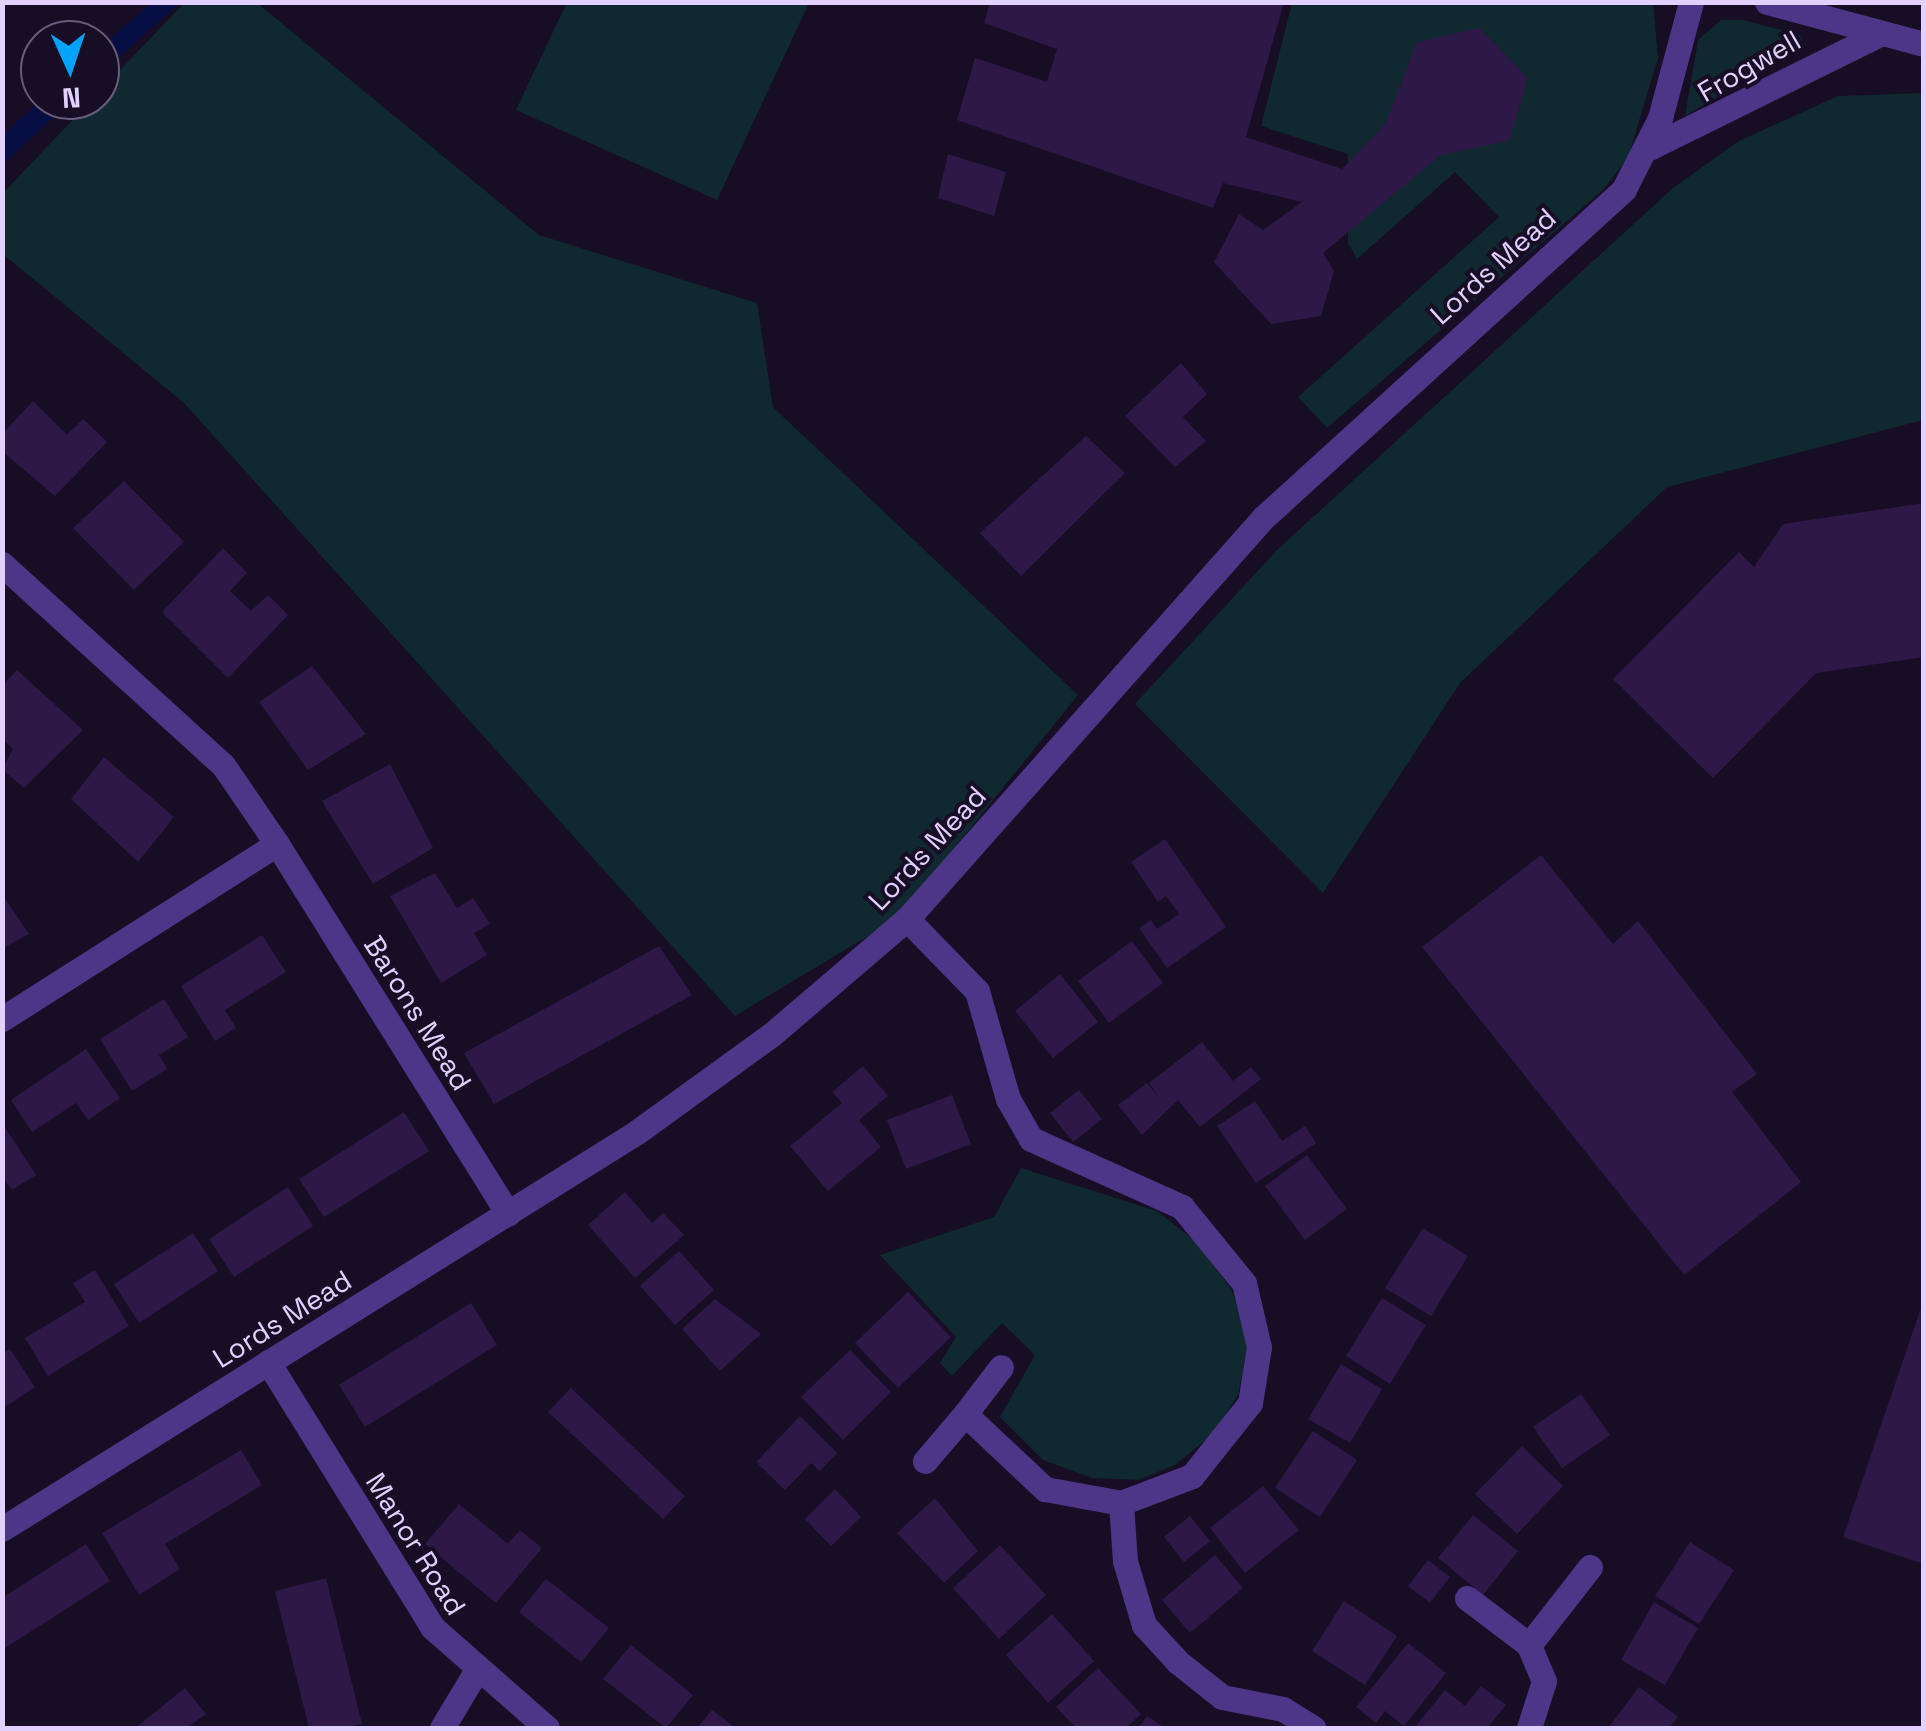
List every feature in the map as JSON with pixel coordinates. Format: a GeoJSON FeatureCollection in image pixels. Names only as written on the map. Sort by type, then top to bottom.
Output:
{"type":"FeatureCollection","features":[{"type":"Feature","properties":{"kind":"street","name":"Lords Mead"},"geometry":{"type":"LineString","coordinates":[[2,1529],[508,1214],[772,1035],[907,919],[1263,518],[1624,189],[1649,148],[1691,2]]}},
{"type":"Feature","properties":{"kind":"street","name":"Frogwell"},"geometry":{"type":"LineString","coordinates":[[1767,2],[1924,44]]}},
{"type":"Feature","properties":{"kind":"street","name":"Frogwell"},"geometry":{"type":"LineString","coordinates":[[1649,148],[1689,136],[1880,34]]}},
{"type":"Feature","properties":{"kind":"street","name":"Barons Mead"},"geometry":{"type":"LineString","coordinates":[[2,564],[224,765],[508,1214]]}},
{"type":"Feature","properties":{"kind":"street"},"geometry":{"type":"LineString","coordinates":[[2,1019],[277,844]]}},
{"type":"Feature","properties":{"kind":"street"},"geometry":{"type":"LineString","coordinates":[[907,919],[977,992],[1008,1098],[1031,1139],[1182,1207],[1251,1299],[1259,1366],[1239,1425],[1181,1484],[1120,1503],[1045,1489],[965,1414]]}},
{"type":"Feature","properties":{"kind":"street","name":"Manor Road"},"geometry":{"type":"LineString","coordinates":[[268,1362],[423,1615],[475,1673],[547,1728]]}},
{"type":"Feature","properties":{"kind":"street"},"geometry":{"type":"LineString","coordinates":[[926,1461],[1001,1367]]}},
{"type":"Feature","properties":{"kind":"street"},"geometry":{"type":"LineString","coordinates":[[1120,1503],[1130,1587],[1158,1643],[1222,1697],[1283,1709],[1314,1728]]}},
{"type":"Feature","properties":{"kind":"street"},"geometry":{"type":"LineString","coordinates":[[1529,1645],[1590,1568]]}},
{"type":"Feature","properties":{"kind":"street"},"geometry":{"type":"LineString","coordinates":[[1467,1598],[1529,1645],[1544,1681],[1529,1728]]}},
{"type":"Feature","properties":{"kind":"street"},"geometry":{"type":"LineString","coordinates":[[442,1728],[475,1673]]}},
{"type":"Feature","properties":{"kind":"shaded area"},"geometry":{"type":"Polygon","coordinates":[[[567,2],[809,3],[717,200],[516,110],[567,2]]]}},
{"type":"Feature","properties":{"kind":"shaded area"},"geometry":{"type":"Polygon","coordinates":[[[1653,2],[1658,58],[1628,158],[1603,190],[1327,428],[1298,397],[1499,217],[1455,172],[1357,259],[1348,243],[1348,154],[1261,126],[1292,3],[1653,2]]]}},
{"type":"Feature","properties":{"kind":"shaded area"},"geometry":{"type":"Polygon","coordinates":[[[151,3],[179,3],[120,57],[120,30],[151,3]]]}},
{"type":"Feature","properties":{"kind":"shaded area"},"geometry":{"type":"Polygon","coordinates":[[[184,3],[257,3],[539,235],[757,303],[773,407],[1078,695],[898,918],[735,1016],[184,403],[3,254],[2,194],[73,120],[120,120],[120,70],[184,3]]]}},
{"type":"Feature","properties":{"kind":"shaded area"},"geometry":{"type":"Polygon","coordinates":[[[1721,20],[1743,20],[1800,35],[1804,46],[1685,116],[1698,40],[1721,20]]]}},
{"type":"Feature","properties":{"kind":"shaded area"},"geometry":{"type":"Polygon","coordinates":[[[1924,93],[1923,420],[1667,487],[1460,683],[1323,893],[1135,704],[1277,550],[1673,188],[1739,141],[1838,96],[1924,93]]]}},
{"type":"Feature","properties":{"kind":"shaded area"},"geometry":{"type":"Polygon","coordinates":[[[20,119],[50,120],[3,164],[3,135],[20,119]]]}},
{"type":"Feature","properties":{"kind":"shaded area"},"geometry":{"type":"Polygon","coordinates":[[[1021,1168],[1157,1211],[1195,1241],[1232,1290],[1248,1344],[1238,1395],[1213,1434],[1175,1465],[1138,1480],[1092,1478],[1043,1460],[1000,1417],[1035,1355],[1002,1323],[952,1376],[940,1363],[956,1337],[880,1255],[994,1217],[1021,1168]]]}},
{"type":"Feature","properties":{"kind":"building"},"geometry":{"type":"Polygon","coordinates":[[[990,2],[1284,2],[1246,137],[1342,169],[1386,123],[1417,42],[1480,28],[1528,78],[1509,141],[1441,155],[1323,253],[1334,271],[1321,316],[1271,324],[1214,262],[1239,214],[1263,230],[1302,202],[1223,183],[1213,208],[957,120],[975,58],[1047,82],[1057,49],[984,23],[990,2]]]}},
{"type":"Feature","properties":{"kind":"building"},"geometry":{"type":"Polygon","coordinates":[[[948,154],[1006,172],[994,216],[938,198],[948,154]]]}},
{"type":"Feature","properties":{"kind":"building"},"geometry":{"type":"Polygon","coordinates":[[[1181,363],[1207,394],[1183,417],[1206,441],[1175,467],[1125,416],[1181,363]]]}},
{"type":"Feature","properties":{"kind":"building"},"geometry":{"type":"Polygon","coordinates":[[[33,401],[67,435],[83,419],[107,442],[55,496],[2,451],[2,434],[33,401]]]}},
{"type":"Feature","properties":{"kind":"building"},"geometry":{"type":"Polygon","coordinates":[[[1086,436],[1125,473],[1021,576],[980,533],[1086,436]]]}},
{"type":"Feature","properties":{"kind":"building"},"geometry":{"type":"Polygon","coordinates":[[[124,481],[184,542],[134,590],[73,528],[124,481]]]}},
{"type":"Feature","properties":{"kind":"building"},"geometry":{"type":"Polygon","coordinates":[[[1924,503],[1924,657],[1816,673],[1713,778],[1613,679],[1739,552],[1754,567],[1783,524],[1924,503]]]}},
{"type":"Feature","properties":{"kind":"building"},"geometry":{"type":"Polygon","coordinates":[[[223,548],[247,573],[230,591],[251,611],[268,595],[288,615],[228,678],[162,612],[223,548]]]}},
{"type":"Feature","properties":{"kind":"building"},"geometry":{"type":"Polygon","coordinates":[[[312,666],[366,734],[308,770],[259,702],[312,666]]]}},
{"type":"Feature","properties":{"kind":"building"},"geometry":{"type":"Polygon","coordinates":[[[17,670],[83,730],[24,788],[2,769],[13,749],[2,739],[2,686],[17,670]]]}},
{"type":"Feature","properties":{"kind":"building"},"geometry":{"type":"Polygon","coordinates":[[[104,757],[174,817],[138,862],[71,799],[104,757]]]}},
{"type":"Feature","properties":{"kind":"building"},"geometry":{"type":"Polygon","coordinates":[[[390,764],[433,848],[373,884],[322,801],[390,764]]]}},
{"type":"Feature","properties":{"kind":"building"},"geometry":{"type":"Polygon","coordinates":[[[1165,839],[1226,927],[1167,968],[1139,928],[1151,920],[1157,929],[1179,914],[1166,896],[1158,902],[1131,862],[1165,839]]]}},
{"type":"Feature","properties":{"kind":"building"},"geometry":{"type":"Polygon","coordinates":[[[1541,855],[1613,944],[1638,921],[1757,1074],[1732,1092],[1801,1182],[1684,1275],[1422,947],[1541,855]]]}},
{"type":"Feature","properties":{"kind":"building"},"geometry":{"type":"Polygon","coordinates":[[[435,873],[457,908],[473,898],[490,924],[474,933],[487,955],[441,983],[390,896],[435,873]]]}},
{"type":"Feature","properties":{"kind":"building"},"geometry":{"type":"Polygon","coordinates":[[[2,894],[29,934],[5,947],[2,943],[2,894]]]}},
{"type":"Feature","properties":{"kind":"building"},"geometry":{"type":"Polygon","coordinates":[[[262,935],[286,972],[225,1010],[236,1028],[215,1041],[181,986],[262,935]]]}},
{"type":"Feature","properties":{"kind":"building"},"geometry":{"type":"Polygon","coordinates":[[[1132,941],[1163,983],[1109,1023],[1078,981],[1132,941]]]}},
{"type":"Feature","properties":{"kind":"building"},"geometry":{"type":"Polygon","coordinates":[[[659,946],[692,995],[494,1104],[464,1053],[659,946]]]}},
{"type":"Feature","properties":{"kind":"building"},"geometry":{"type":"Polygon","coordinates":[[[1060,974],[1098,1022],[1053,1058],[1015,1011],[1060,974]]]}},
{"type":"Feature","properties":{"kind":"building"},"geometry":{"type":"Polygon","coordinates":[[[164,999],[188,1037],[159,1055],[167,1069],[132,1091],[100,1039],[164,999]]]}},
{"type":"Feature","properties":{"kind":"building"},"geometry":{"type":"Polygon","coordinates":[[[1202,1042],[1233,1081],[1251,1067],[1261,1079],[1200,1127],[1178,1100],[1142,1135],[1118,1105],[1147,1083],[1160,1099],[1149,1083],[1202,1042]]]}},
{"type":"Feature","properties":{"kind":"building"},"geometry":{"type":"Polygon","coordinates":[[[86,1049],[120,1098],[88,1120],[76,1103],[32,1132],[11,1100],[86,1049]]]}},
{"type":"Feature","properties":{"kind":"building"},"geometry":{"type":"Polygon","coordinates":[[[863,1066],[888,1096],[859,1120],[881,1147],[828,1191],[790,1146],[842,1103],[832,1092],[863,1066]]]}},
{"type":"Feature","properties":{"kind":"building"},"geometry":{"type":"Polygon","coordinates":[[[1079,1090],[1102,1119],[1073,1142],[1050,1113],[1079,1090]]]}},
{"type":"Feature","properties":{"kind":"building"},"geometry":{"type":"Polygon","coordinates":[[[952,1095],[971,1144],[906,1169],[887,1120],[952,1095]]]}},
{"type":"Feature","properties":{"kind":"building"},"geometry":{"type":"Polygon","coordinates":[[[1255,1101],[1282,1141],[1305,1126],[1316,1143],[1256,1183],[1217,1126],[1255,1101]]]}},
{"type":"Feature","properties":{"kind":"building"},"geometry":{"type":"Polygon","coordinates":[[[404,1112],[429,1151],[324,1217],[299,1179],[404,1112]]]}},
{"type":"Feature","properties":{"kind":"building"},"geometry":{"type":"Polygon","coordinates":[[[2,1123],[36,1175],[12,1190],[2,1176],[2,1123]]]}},
{"type":"Feature","properties":{"kind":"building"},"geometry":{"type":"Polygon","coordinates":[[[1307,1155],[1347,1209],[1305,1240],[1265,1186],[1307,1155]]]}},
{"type":"Feature","properties":{"kind":"building"},"geometry":{"type":"Polygon","coordinates":[[[288,1187],[313,1226],[234,1277],[209,1239],[288,1187]]]}},
{"type":"Feature","properties":{"kind":"building"},"geometry":{"type":"Polygon","coordinates":[[[625,1192],[652,1223],[663,1213],[684,1235],[635,1278],[588,1225],[625,1192]]]}},
{"type":"Feature","properties":{"kind":"building"},"geometry":{"type":"Polygon","coordinates":[[[1423,1228],[1468,1256],[1431,1316],[1385,1288],[1423,1228]]]}},
{"type":"Feature","properties":{"kind":"building"},"geometry":{"type":"Polygon","coordinates":[[[193,1233],[218,1271],[139,1323],[114,1284],[193,1233]]]}},
{"type":"Feature","properties":{"kind":"building"},"geometry":{"type":"Polygon","coordinates":[[[679,1251],[714,1290],[675,1325],[640,1286],[679,1251]]]}},
{"type":"Feature","properties":{"kind":"building"},"geometry":{"type":"Polygon","coordinates":[[[95,1270],[129,1326],[48,1376],[25,1338],[85,1302],[73,1283],[95,1270]]]}},
{"type":"Feature","properties":{"kind":"building"},"geometry":{"type":"Polygon","coordinates":[[[908,1292],[951,1337],[898,1388],[855,1343],[908,1292]]]}},
{"type":"Feature","properties":{"kind":"building"},"geometry":{"type":"Polygon","coordinates":[[[1382,1298],[1426,1325],[1390,1384],[1346,1356],[1382,1298]]]}},
{"type":"Feature","properties":{"kind":"building"},"geometry":{"type":"Polygon","coordinates":[[[715,1299],[761,1334],[720,1371],[682,1329],[715,1299]]]}},
{"type":"Feature","properties":{"kind":"building"},"geometry":{"type":"Polygon","coordinates":[[[1924,1302],[1924,1564],[1843,1537],[1924,1302]]]}},
{"type":"Feature","properties":{"kind":"building"},"geometry":{"type":"Polygon","coordinates":[[[471,1303],[497,1345],[365,1427],[339,1385],[471,1303]]]}},
{"type":"Feature","properties":{"kind":"building"},"geometry":{"type":"Polygon","coordinates":[[[10,1349],[35,1387],[2,1409],[2,1354],[10,1349]]]}},
{"type":"Feature","properties":{"kind":"building"},"geometry":{"type":"Polygon","coordinates":[[[850,1350],[891,1392],[843,1440],[801,1397],[850,1350]]]}},
{"type":"Feature","properties":{"kind":"building"},"geometry":{"type":"Polygon","coordinates":[[[1341,1364],[1382,1389],[1350,1443],[1308,1419],[1341,1364]]]}},
{"type":"Feature","properties":{"kind":"building"},"geometry":{"type":"Polygon","coordinates":[[[571,1388],[685,1496],[663,1519],[548,1412],[571,1388]]]}},
{"type":"Feature","properties":{"kind":"building"},"geometry":{"type":"Polygon","coordinates":[[[1581,1394],[1610,1435],[1562,1468],[1533,1427],[1581,1394]]]}},
{"type":"Feature","properties":{"kind":"building"},"geometry":{"type":"Polygon","coordinates":[[[800,1416],[837,1453],[820,1471],[811,1463],[785,1490],[756,1462],[800,1416]]]}},
{"type":"Feature","properties":{"kind":"building"},"geometry":{"type":"Polygon","coordinates":[[[1313,1431],[1357,1460],[1320,1517],[1275,1488],[1313,1431]]]}},
{"type":"Feature","properties":{"kind":"building"},"geometry":{"type":"Polygon","coordinates":[[[1522,1446],[1563,1486],[1517,1534],[1475,1494],[1522,1446]]]}},
{"type":"Feature","properties":{"kind":"building"},"geometry":{"type":"Polygon","coordinates":[[[241,1450],[262,1485],[165,1544],[180,1569],[139,1595],[102,1533],[241,1450]]]}},
{"type":"Feature","properties":{"kind":"building"},"geometry":{"type":"Polygon","coordinates":[[[1263,1486],[1299,1530],[1245,1573],[1210,1528],[1263,1486]]]}},
{"type":"Feature","properties":{"kind":"building"},"geometry":{"type":"Polygon","coordinates":[[[835,1489],[861,1517],[831,1546],[805,1519],[835,1489]]]}},
{"type":"Feature","properties":{"kind":"building"},"geometry":{"type":"Polygon","coordinates":[[[935,1498],[978,1551],[944,1583],[897,1533],[935,1498]]]}},
{"type":"Feature","properties":{"kind":"building"},"geometry":{"type":"Polygon","coordinates":[[[459,1504],[508,1544],[520,1530],[542,1548],[496,1603],[425,1544],[459,1504]]]}},
{"type":"Feature","properties":{"kind":"building"},"geometry":{"type":"Polygon","coordinates":[[[1473,1515],[1518,1551],[1483,1595],[1438,1558],[1473,1515]]]}},
{"type":"Feature","properties":{"kind":"building"},"geometry":{"type":"Polygon","coordinates":[[[1190,1516],[1210,1541],[1184,1562],[1164,1537],[1190,1516]]]}},
{"type":"Feature","properties":{"kind":"building"},"geometry":{"type":"Polygon","coordinates":[[[1690,1542],[1734,1570],[1699,1624],[1655,1596],[1690,1542]]]}},
{"type":"Feature","properties":{"kind":"building"},"geometry":{"type":"Polygon","coordinates":[[[86,1544],[110,1581],[2,1650],[2,1598],[86,1544]]]}},
{"type":"Feature","properties":{"kind":"building"},"geometry":{"type":"Polygon","coordinates":[[[1000,1545],[1046,1595],[999,1639],[953,1588],[1000,1545]]]}},
{"type":"Feature","properties":{"kind":"building"},"geometry":{"type":"Polygon","coordinates":[[[1215,1555],[1243,1588],[1190,1633],[1162,1600],[1215,1555]]]}},
{"type":"Feature","properties":{"kind":"building"},"geometry":{"type":"Polygon","coordinates":[[[1428,1560],[1450,1577],[1430,1603],[1408,1586],[1428,1560]]]}},
{"type":"Feature","properties":{"kind":"building"},"geometry":{"type":"Polygon","coordinates":[[[326,1578],[362,1724],[344,1728],[309,1728],[275,1591],[326,1578]]]}},
{"type":"Feature","properties":{"kind":"building"},"geometry":{"type":"Polygon","coordinates":[[[546,1579],[609,1628],[581,1662],[519,1612],[546,1579]]]}},
{"type":"Feature","properties":{"kind":"building"},"geometry":{"type":"Polygon","coordinates":[[[1344,1601],[1397,1636],[1365,1685],[1312,1651],[1344,1601]]]}},
{"type":"Feature","properties":{"kind":"building"},"geometry":{"type":"Polygon","coordinates":[[[1654,1602],[1698,1628],[1665,1685],[1621,1660],[1654,1602]]]}},
{"type":"Feature","properties":{"kind":"building"},"geometry":{"type":"Polygon","coordinates":[[[1052,1614],[1094,1661],[1048,1703],[1006,1655],[1052,1614]]]}},
{"type":"Feature","properties":{"kind":"building"},"geometry":{"type":"Polygon","coordinates":[[[1408,1643],[1446,1673],[1404,1726],[1385,1711],[1376,1723],[1356,1707],[1408,1643]]]}},
{"type":"Feature","properties":{"kind":"building"},"geometry":{"type":"Polygon","coordinates":[[[631,1645],[693,1695],[666,1728],[603,1679],[631,1645]]]}},
{"type":"Feature","properties":{"kind":"building"},"geometry":{"type":"Polygon","coordinates":[[[1098,1668],[1141,1714],[1126,1728],[1076,1728],[1056,1707],[1098,1668]]]}},
{"type":"Feature","properties":{"kind":"building"},"geometry":{"type":"Polygon","coordinates":[[[1481,1686],[1506,1705],[1487,1728],[1414,1728],[1445,1690],[1465,1706],[1481,1686]]]}},
{"type":"Feature","properties":{"kind":"building"},"geometry":{"type":"Polygon","coordinates":[[[1639,1687],[1678,1717],[1669,1728],[1608,1728],[1639,1687]]]}},
{"type":"Feature","properties":{"kind":"building"},"geometry":{"type":"Polygon","coordinates":[[[185,1688],[206,1714],[187,1728],[135,1728],[185,1688]]]}},
{"type":"Feature","properties":{"kind":"building"},"geometry":{"type":"Polygon","coordinates":[[[712,1710],[736,1728],[697,1728],[712,1710]]]}},
{"type":"Feature","properties":{"kind":"building"},"geometry":{"type":"Polygon","coordinates":[[[1147,1716],[1165,1728],[1138,1728],[1147,1716]]]}}]}
